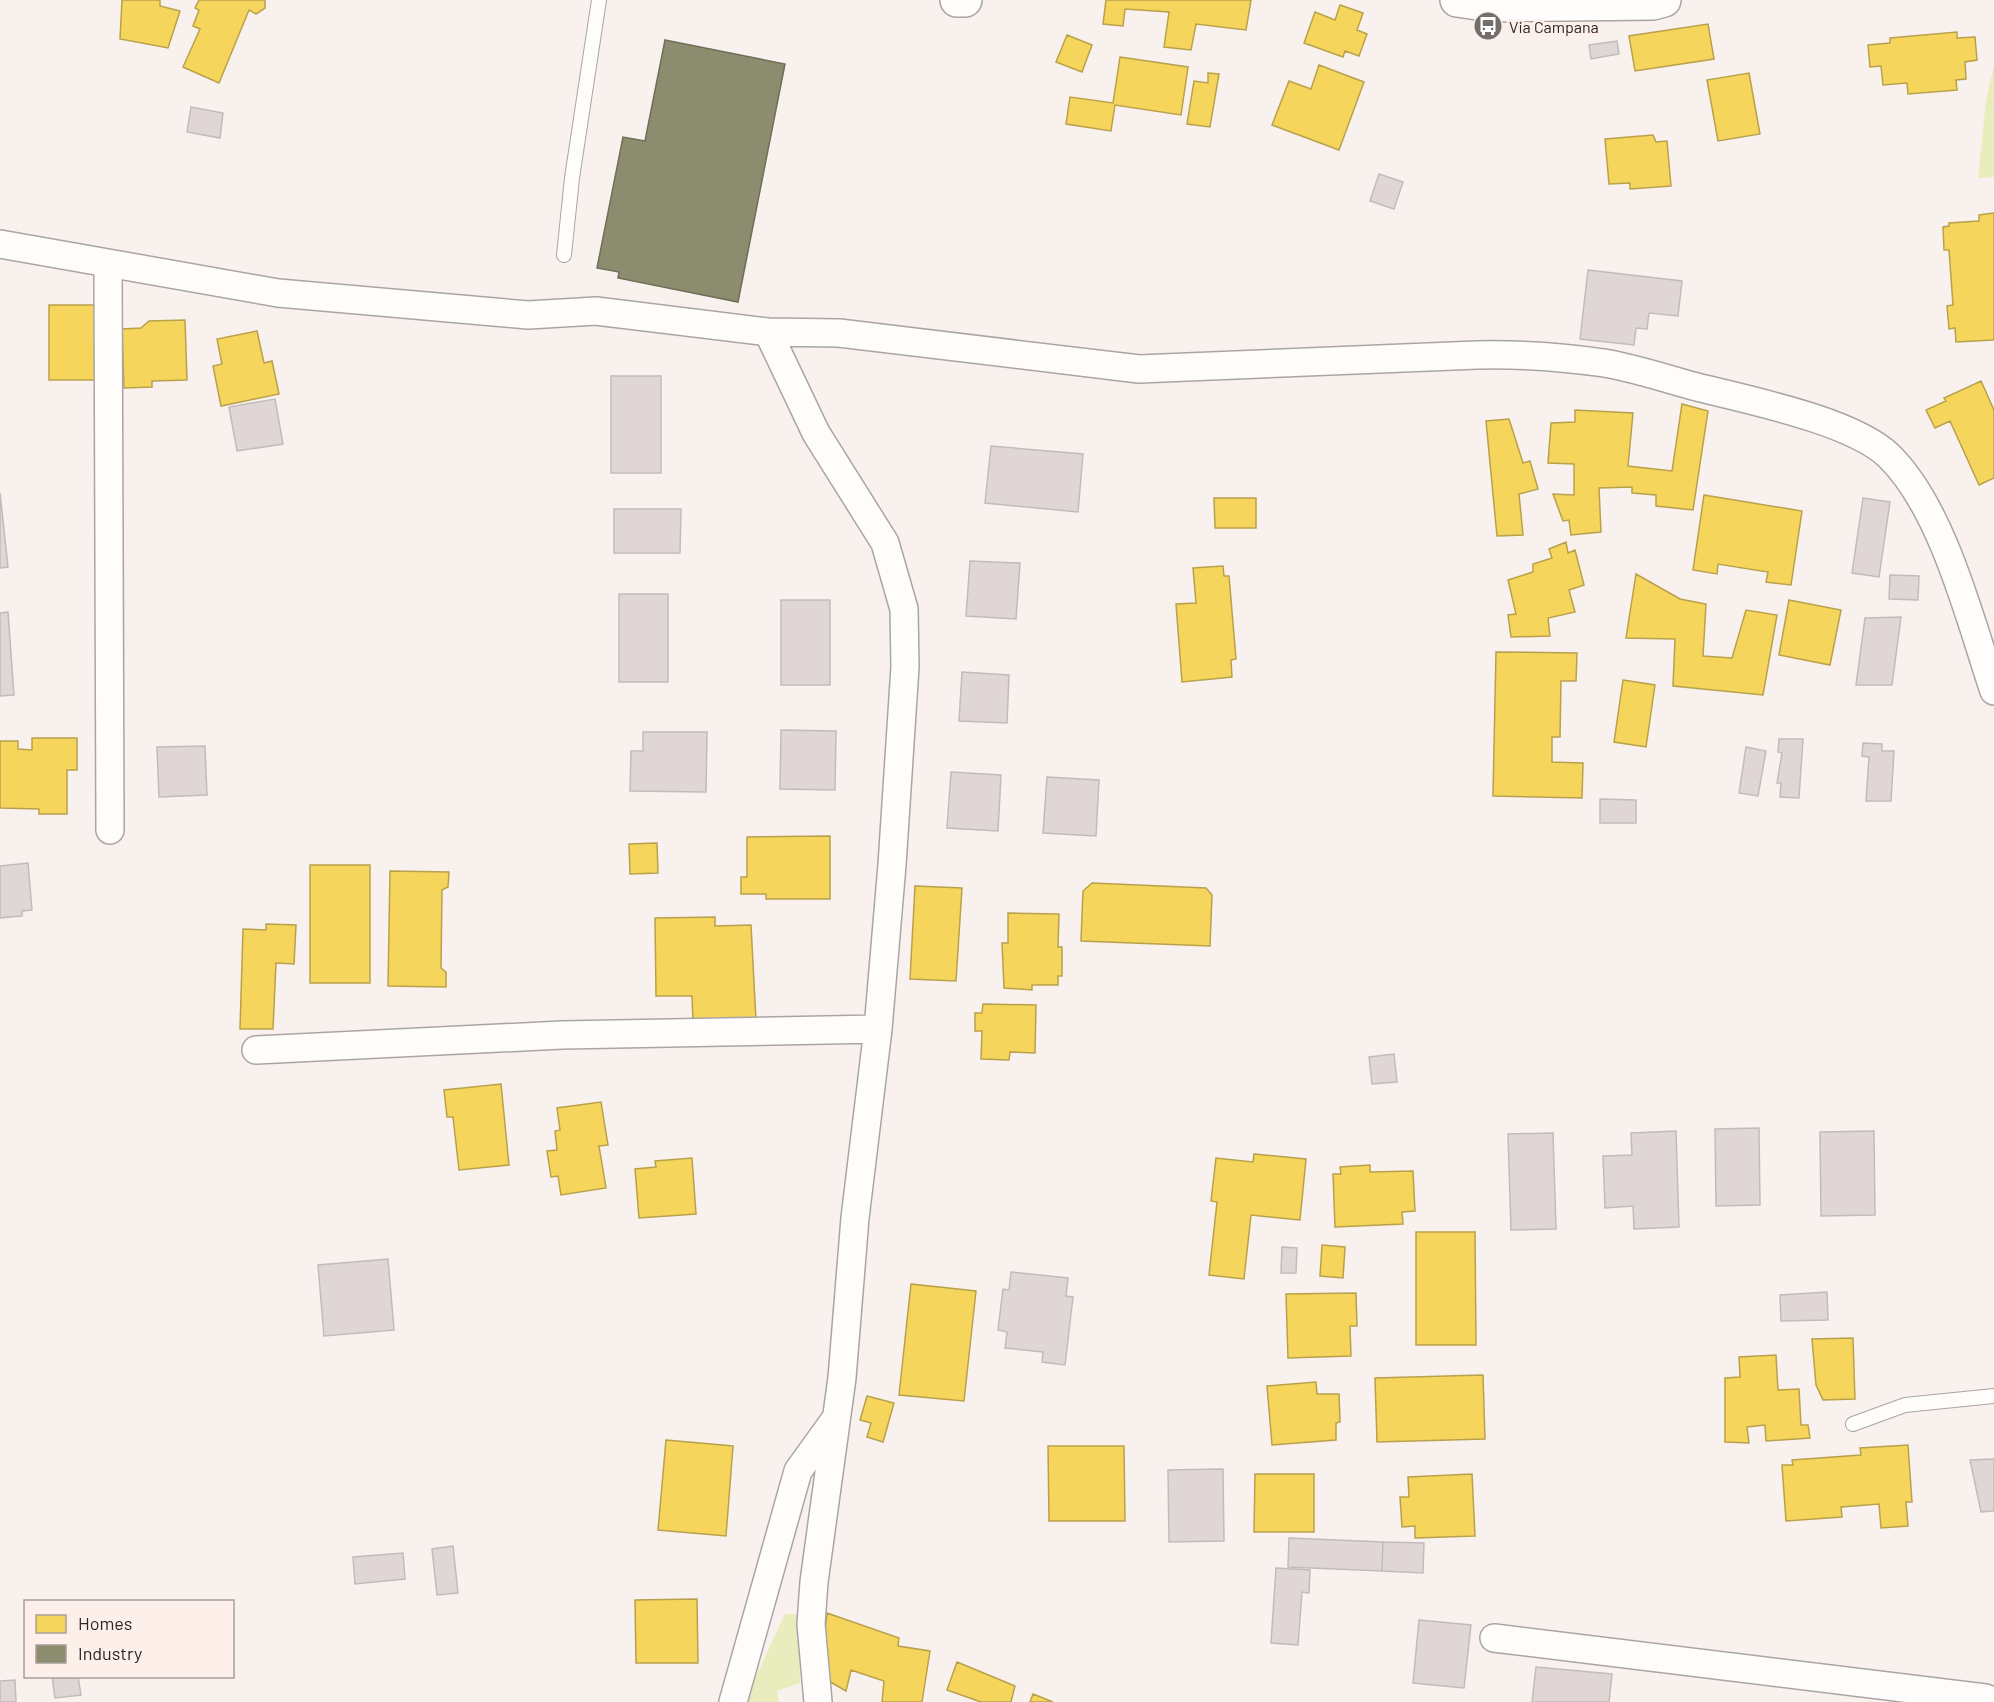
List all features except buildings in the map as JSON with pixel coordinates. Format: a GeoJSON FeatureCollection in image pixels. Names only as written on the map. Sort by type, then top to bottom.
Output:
{"type":"FeatureCollection","features":[{"type":"Feature","properties":{"kind":"main road"},"geometry":{"type":"LineString","coordinates":[[957,0],[965,0]]}},
{"type":"Feature","properties":{"kind":"main road"},"geometry":{"type":"LineString","coordinates":[[1457,0],[1491,5],[1653,3],[1664,0]]}},
{"type":"Feature","properties":{"kind":"street"},"geometry":{"type":"LineString","coordinates":[[0,244],[108,265],[278,293],[528,315],[596,311],[768,332],[839,333],[1139,369],[1311,360],[1527,354],[1606,363],[1803,415],[1861,438],[1888,456],[1912,487],[1946,547],[1994,692]]}},
{"type":"Feature","properties":{"kind":"street"},"geometry":{"type":"LineString","coordinates":[[108,265],[110,830]]}},
{"type":"Feature","properties":{"kind":"street"},"geometry":{"type":"LineString","coordinates":[[768,332],[816,433],[885,543],[904,609],[905,667],[878,1029],[855,1218],[836,1418],[814,1582],[811,1624],[818,1702]]}},
{"type":"Feature","properties":{"kind":"street"},"geometry":{"type":"LineString","coordinates":[[256,1050],[562,1035],[878,1029]]}},
{"type":"Feature","properties":{"kind":"street"},"geometry":{"type":"LineString","coordinates":[[733,1702],[798,1471],[836,1418]]}},
{"type":"Feature","properties":{"kind":"street"},"geometry":{"type":"LineString","coordinates":[[1494,1638],[1985,1698],[1994,1701]]}},
{"type":"Feature","properties":{"kind":"lane"},"geometry":{"type":"LineString","coordinates":[[564,255],[572,178],[599,0]]}},
{"type":"Feature","properties":{"kind":"lane"},"geometry":{"type":"LineString","coordinates":[[1853,1424],[1905,1405],[1994,1396]]}},
{"type":"Feature","properties":{"kind":"green space"},"geometry":{"type":"Polygon","coordinates":[[[1994,65],[1994,177],[1978,178],[1986,101],[1994,65]]]}},
{"type":"Feature","properties":{"kind":"green space"},"geometry":{"type":"Polygon","coordinates":[[[785,1614],[798,1614],[800,1683],[777,1691],[779,1702],[744,1702],[785,1614]]]}},
{"type":"Feature","properties":{"kind":"place","name":"Via Campana"},"geometry":{"type":"Point","coordinates":[1488,26]}}]}
